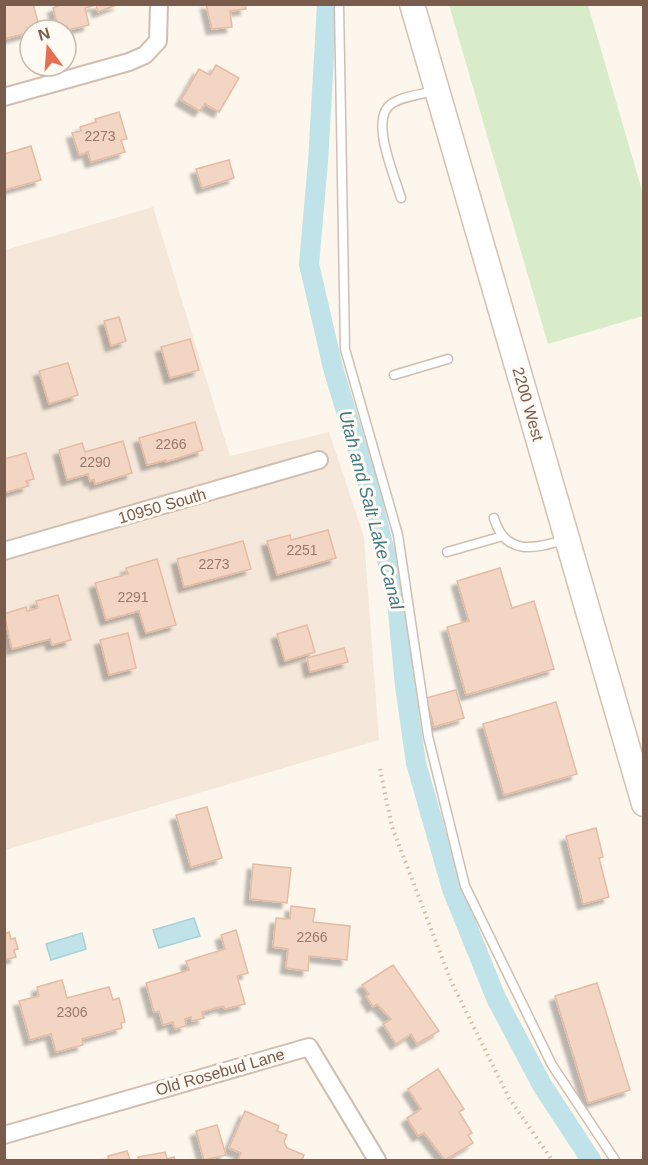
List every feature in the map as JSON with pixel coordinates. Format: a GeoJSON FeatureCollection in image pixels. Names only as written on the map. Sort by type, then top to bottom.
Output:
{"type":"FeatureCollection","features":[{"type":"Feature","properties":{"kind":"street"},"geometry":{"type":"LineString","coordinates":[[4,97],[129,62],[146,55],[158,41],[159,4]]}},
{"type":"Feature","properties":{"kind":"street","name":"2200 West"},"geometry":{"type":"LineString","coordinates":[[412,4],[644,804]]}},
{"type":"Feature","properties":{"kind":"street","name":"10950 South"},"geometry":{"type":"LineString","coordinates":[[4,551],[319,460]]}},
{"type":"Feature","properties":{"kind":"street","name":"Old Rosebud Lane"},"geometry":{"type":"LineString","coordinates":[[4,1135],[309,1047],[377,1161]]}},
{"type":"Feature","properties":{"kind":"lane"},"geometry":{"type":"LineString","coordinates":[[339,4],[345,349],[398,535],[428,736],[465,886],[552,1065],[615,1161]]}},
{"type":"Feature","properties":{"kind":"lane"},"geometry":{"type":"LineString","coordinates":[[401,198],[382,131],[381,118],[388,106],[398,101],[437,90]]}},
{"type":"Feature","properties":{"kind":"lane"},"geometry":{"type":"LineString","coordinates":[[394,375],[448,359]]}},
{"type":"Feature","properties":{"kind":"lane"},"geometry":{"type":"LineString","coordinates":[[495,518],[498,529],[511,543],[534,549],[567,540]]}},
{"type":"Feature","properties":{"kind":"lane"},"geometry":{"type":"LineString","coordinates":[[447,552],[503,536]]}},
{"type":"Feature","properties":{"kind":"path"},"geometry":{"type":"LineString","coordinates":[[380,769],[392,827],[451,981],[509,1098],[552,1161]]}},
{"type":"Feature","properties":{"kind":"shaded area"},"geometry":{"type":"Polygon","coordinates":[[[153,207],[230,456],[329,432],[364,537],[379,740],[5,850],[5,250],[153,207]]]}},
{"type":"Feature","properties":{"kind":"green space"},"geometry":{"type":"Polygon","coordinates":[[[449,5],[588,5],[643,194],[643,316],[548,344],[449,5]]]}},
{"type":"Feature","properties":{"kind":"water"},"geometry":{"type":"Polygon","coordinates":[[[194,918],[200,936],[159,948],[153,930],[194,918]]]}},
{"type":"Feature","properties":{"kind":"water"},"geometry":{"type":"Polygon","coordinates":[[[82,933],[86,949],[51,960],[46,944],[82,933]]]}},
{"type":"Feature","properties":{"kind":"building"},"geometry":{"type":"Polygon","coordinates":[[[4,4],[33,4],[37,18],[18,18],[18,36],[4,39],[4,4]]]}},
{"type":"Feature","properties":{"kind":"building"},"geometry":{"type":"Polygon","coordinates":[[[63,4],[119,4],[98,12],[96,5],[85,8],[89,25],[78,28],[78,18],[56,18],[53,8],[63,4]]]}},
{"type":"Feature","properties":{"kind":"building"},"geometry":{"type":"Polygon","coordinates":[[[206,4],[245,4],[246,9],[230,11],[232,27],[212,29],[206,4]]]}},
{"type":"Feature","properties":{"kind":"building"},"geometry":{"type":"Polygon","coordinates":[[[216,65],[239,78],[219,112],[205,104],[200,111],[181,100],[199,69],[210,75],[216,65]]]}},
{"type":"Feature","properties":{"kind":"building"},"geometry":{"type":"Polygon","coordinates":[[[119,112],[127,139],[121,140],[125,152],[91,162],[88,152],[79,155],[72,133],[81,131],[80,127],[96,122],[95,119],[119,112]]]}},
{"type":"Feature","properties":{"kind":"building"},"geometry":{"type":"Polygon","coordinates":[[[31,146],[41,180],[5,190],[4,154],[31,146]]]}},
{"type":"Feature","properties":{"kind":"building"},"geometry":{"type":"Polygon","coordinates":[[[229,160],[234,178],[202,188],[196,169],[229,160]]]}},
{"type":"Feature","properties":{"kind":"building"},"geometry":{"type":"Polygon","coordinates":[[[119,317],[126,341],[111,346],[104,321],[119,317]]]}},
{"type":"Feature","properties":{"kind":"building"},"geometry":{"type":"Polygon","coordinates":[[[190,339],[199,370],[170,378],[161,347],[190,339]]]}},
{"type":"Feature","properties":{"kind":"building"},"geometry":{"type":"Polygon","coordinates":[[[68,363],[78,395],[49,404],[39,371],[68,363]]]}},
{"type":"Feature","properties":{"kind":"building"},"geometry":{"type":"Polygon","coordinates":[[[195,422],[203,450],[166,462],[166,460],[147,465],[139,438],[195,422]]]}},
{"type":"Feature","properties":{"kind":"building"},"geometry":{"type":"Polygon","coordinates":[[[123,441],[132,473],[95,484],[94,479],[90,481],[88,474],[67,480],[59,450],[82,443],[85,452],[123,441]]]}},
{"type":"Feature","properties":{"kind":"building"},"geometry":{"type":"Polygon","coordinates":[[[26,453],[34,479],[26,481],[28,486],[4,493],[4,459],[26,453]]]}},
{"type":"Feature","properties":{"kind":"building"},"geometry":{"type":"Polygon","coordinates":[[[328,530],[336,558],[277,575],[267,541],[290,535],[291,540],[328,530]]]}},
{"type":"Feature","properties":{"kind":"building"},"geometry":{"type":"Polygon","coordinates":[[[243,541],[251,569],[184,587],[177,559],[243,541]]]}},
{"type":"Feature","properties":{"kind":"building"},"geometry":{"type":"Polygon","coordinates":[[[157,559],[176,625],[146,633],[139,611],[106,620],[95,583],[128,574],[126,568],[157,559]]]}},
{"type":"Feature","properties":{"kind":"building"},"geometry":{"type":"Polygon","coordinates":[[[500,568],[512,608],[534,601],[554,669],[466,695],[447,627],[469,621],[457,581],[500,568]]]}},
{"type":"Feature","properties":{"kind":"building"},"geometry":{"type":"Polygon","coordinates":[[[58,595],[71,640],[52,645],[50,639],[12,649],[4,614],[26,607],[27,611],[38,608],[36,601],[58,595]]]}},
{"type":"Feature","properties":{"kind":"building"},"geometry":{"type":"Polygon","coordinates":[[[307,625],[315,652],[285,661],[277,634],[307,625]]]}},
{"type":"Feature","properties":{"kind":"building"},"geometry":{"type":"Polygon","coordinates":[[[128,633],[136,668],[109,675],[100,640],[128,633]]]}},
{"type":"Feature","properties":{"kind":"building"},"geometry":{"type":"Polygon","coordinates":[[[344,648],[348,662],[310,672],[307,658],[344,648]]]}},
{"type":"Feature","properties":{"kind":"building"},"geometry":{"type":"Polygon","coordinates":[[[456,690],[464,718],[434,727],[426,698],[456,690]]]}},
{"type":"Feature","properties":{"kind":"building"},"geometry":{"type":"Polygon","coordinates":[[[556,702],[577,774],[504,795],[483,724],[556,702]]]}},
{"type":"Feature","properties":{"kind":"building"},"geometry":{"type":"Polygon","coordinates":[[[207,807],[222,858],[191,867],[176,815],[207,807]]]}},
{"type":"Feature","properties":{"kind":"building"},"geometry":{"type":"Polygon","coordinates":[[[596,828],[603,857],[599,858],[609,897],[583,904],[566,836],[596,828]]]}},
{"type":"Feature","properties":{"kind":"building"},"geometry":{"type":"Polygon","coordinates":[[[253,864],[291,868],[287,903],[250,899],[253,864]]]}},
{"type":"Feature","properties":{"kind":"building"},"geometry":{"type":"Polygon","coordinates":[[[291,906],[315,909],[313,922],[350,926],[347,960],[309,956],[308,971],[286,968],[288,949],[273,947],[276,918],[290,919],[291,906]]]}},
{"type":"Feature","properties":{"kind":"building"},"geometry":{"type":"Polygon","coordinates":[[[236,930],[248,973],[237,976],[245,1004],[225,1009],[223,1006],[202,1012],[204,1018],[192,1021],[191,1017],[185,1019],[186,1026],[175,1029],[173,1022],[163,1025],[159,1011],[154,1012],[146,983],[189,970],[186,961],[225,949],[221,935],[236,930]]]}},
{"type":"Feature","properties":{"kind":"building"},"geometry":{"type":"Polygon","coordinates":[[[9,932],[11,939],[15,938],[18,949],[14,950],[16,957],[4,960],[4,934],[9,932]]]}},
{"type":"Feature","properties":{"kind":"building"},"geometry":{"type":"Polygon","coordinates":[[[393,965],[439,1031],[417,1044],[411,1034],[396,1044],[383,1024],[391,1019],[377,1004],[373,1007],[366,996],[369,994],[362,985],[393,965]]]}},
{"type":"Feature","properties":{"kind":"building"},"geometry":{"type":"Polygon","coordinates":[[[62,980],[67,998],[109,987],[113,1000],[119,998],[125,1022],[121,1023],[122,1028],[82,1039],[83,1045],[56,1052],[51,1034],[30,1040],[19,1001],[39,996],[37,987],[62,980]]]}},
{"type":"Feature","properties":{"kind":"building"},"geometry":{"type":"Polygon","coordinates":[[[597,983],[630,1090],[588,1103],[555,996],[597,983]]]}},
{"type":"Feature","properties":{"kind":"building"},"geometry":{"type":"Polygon","coordinates":[[[438,1069],[464,1109],[459,1112],[472,1133],[468,1135],[473,1143],[445,1160],[424,1133],[418,1136],[407,1118],[421,1109],[408,1089],[438,1069]]]}},
{"type":"Feature","properties":{"kind":"building"},"geometry":{"type":"Polygon","coordinates":[[[245,1111],[279,1126],[277,1131],[287,1135],[284,1142],[287,1148],[304,1155],[302,1160],[238,1160],[241,1153],[229,1148],[245,1111]]]}},
{"type":"Feature","properties":{"kind":"building"},"geometry":{"type":"Polygon","coordinates":[[[217,1125],[226,1155],[204,1160],[196,1131],[217,1125]]]}},
{"type":"Feature","properties":{"kind":"building"},"geometry":{"type":"Polygon","coordinates":[[[127,1151],[130,1160],[109,1160],[108,1156],[127,1151]]]}},
{"type":"Feature","properties":{"kind":"building"},"geometry":{"type":"Polygon","coordinates":[[[165,1152],[167,1159],[174,1157],[175,1160],[139,1160],[138,1157],[165,1152]]]}},
{"type":"Feature","properties":{"kind":"waterway","name":"Utah and Salt Lake Canal"},"geometry":{"type":"LineString","coordinates":[[327,4],[318,162],[309,264],[333,368],[370,491],[397,601],[405,686],[416,763],[452,889],[496,998],[542,1085],[591,1160]]}}]}
